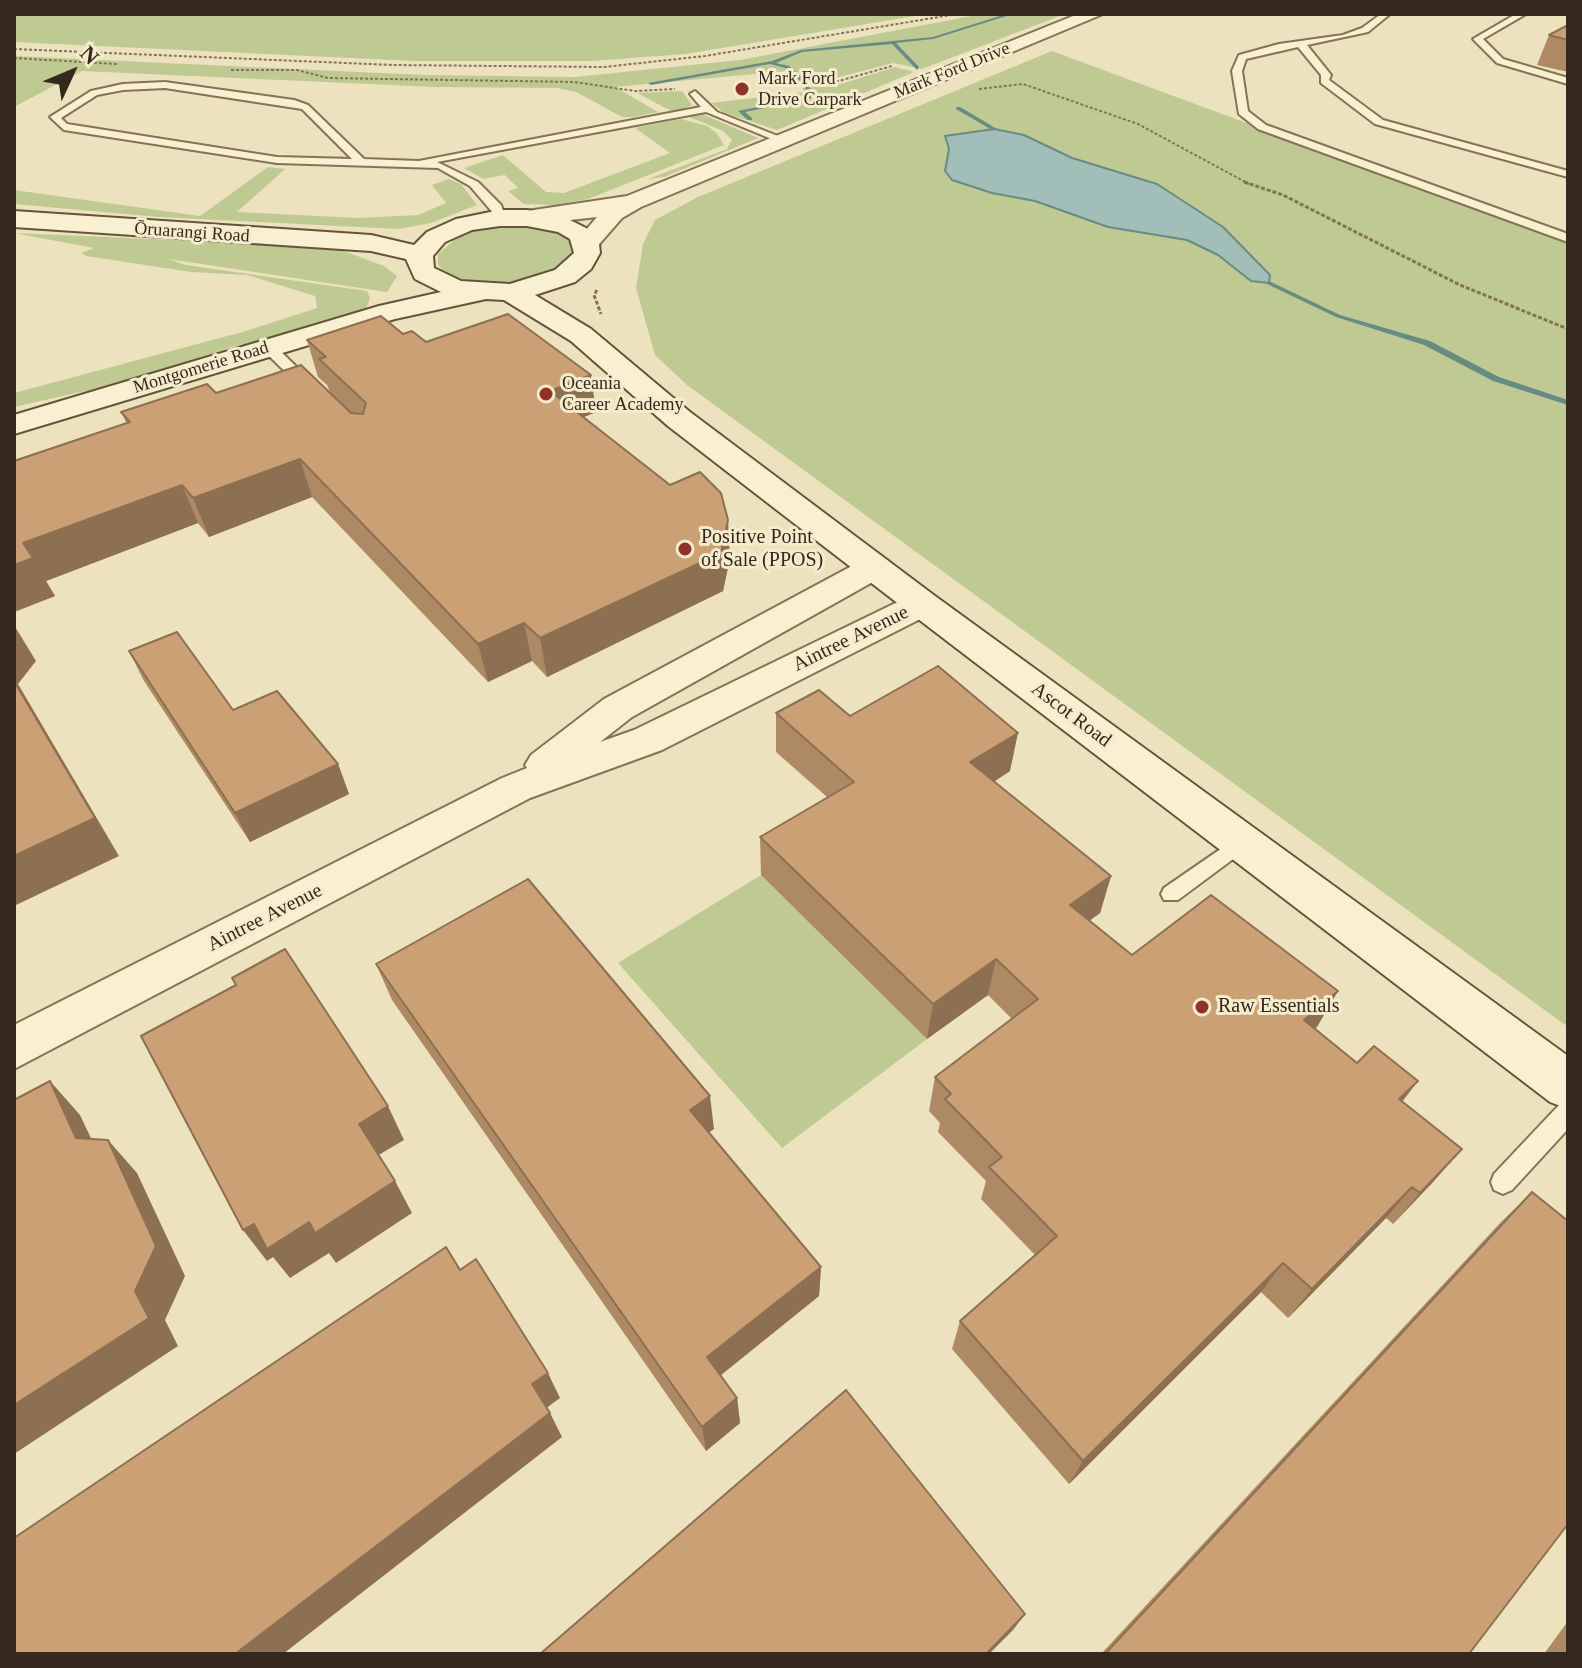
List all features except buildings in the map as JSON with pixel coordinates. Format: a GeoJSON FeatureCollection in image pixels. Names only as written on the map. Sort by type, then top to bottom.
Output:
{"type":"FeatureCollection","features":[{"type":"Feature","properties":{"kind":"street","name":"Mark Ford Drive"},"geometry":{"type":"LineString","coordinates":[[589,264],[614,213],[633,202],[1094,14]]}},
{"type":"Feature","properties":{"kind":"street","name":"Mark Ford Drive"},"geometry":{"type":"LineString","coordinates":[[513,218],[597,210],[633,202]]}},
{"type":"Feature","properties":{"kind":"street"},"geometry":{"type":"LineString","coordinates":[[513,218],[566,226],[589,264],[541,286],[510,292],[481,292],[435,281],[424,273],[419,264],[428,245],[465,224],[513,218]]}},
{"type":"Feature","properties":{"kind":"street","name":"Ōruarangi Road"},"geometry":{"type":"LineString","coordinates":[[14,219],[428,245]]}},
{"type":"Feature","properties":{"kind":"street"},"geometry":{"type":"LineString","coordinates":[[589,264],[576,301],[592,327]]}},
{"type":"Feature","properties":{"kind":"street","name":"Montgomerie Road"},"geometry":{"type":"LineString","coordinates":[[389,312],[435,281]]}},
{"type":"Feature","properties":{"kind":"street","name":"Montgomerie Road"},"geometry":{"type":"LineString","coordinates":[[14,425],[389,312],[481,292]]}},
{"type":"Feature","properties":{"kind":"street","name":"Ascot Road"},"geometry":{"type":"LineString","coordinates":[[510,292],[592,327],[624,375],[922,604],[1568,1086]]}},
{"type":"Feature","properties":{"kind":"street","name":"Aintree Avenue"},"geometry":{"type":"LineString","coordinates":[[516,788],[618,708],[875,567]]}},
{"type":"Feature","properties":{"kind":"street","name":"Aintree Avenue"},"geometry":{"type":"LineString","coordinates":[[14,1048],[516,788],[648,740],[922,604]]}},
{"type":"Feature","properties":{"kind":"lane"},"geometry":{"type":"LineString","coordinates":[[1386,14],[1365,30],[1242,57],[1237,71],[1243,112],[1249,121],[1568,238]]}},
{"type":"Feature","properties":{"kind":"lane"},"geometry":{"type":"LineString","coordinates":[[1522,14],[1477,39],[1509,65],[1568,81]]}},
{"type":"Feature","properties":{"kind":"lane"},"geometry":{"type":"LineString","coordinates":[[1301,44],[1326,75],[1324,81],[1379,122],[1568,174]]}},
{"type":"Feature","properties":{"kind":"lane"},"geometry":{"type":"LineString","coordinates":[[360,161],[305,107],[294,103],[165,85],[123,87],[94,93],[55,117],[64,127],[277,160],[333,164],[422,162],[440,165],[474,184],[513,218]]}},
{"type":"Feature","properties":{"kind":"lane"},"geometry":{"type":"LineString","coordinates":[[695,94],[707,109],[725,120],[783,140]]}},
{"type":"Feature","properties":{"kind":"lane"},"geometry":{"type":"LineString","coordinates":[[422,162],[707,109]]}},
{"type":"Feature","properties":{"kind":"lane"},"geometry":{"type":"LineString","coordinates":[[268,347],[325,402]]}},
{"type":"Feature","properties":{"kind":"lane"},"geometry":{"type":"LineString","coordinates":[[1171,894],[1241,843]]}},
{"type":"Feature","properties":{"kind":"lane"},"geometry":{"type":"LineString","coordinates":[[1503,1182],[1568,1112]]}},
{"type":"Feature","properties":{"kind":"path"},"geometry":{"type":"LineString","coordinates":[[14,49],[210,60],[578,68],[705,56],[957,14]]}},
{"type":"Feature","properties":{"kind":"path"},"geometry":{"type":"LineString","coordinates":[[14,58],[122,64]]}},
{"type":"Feature","properties":{"kind":"path"},"geometry":{"type":"LineString","coordinates":[[791,85],[839,81],[895,65]]}},
{"type":"Feature","properties":{"kind":"path"},"geometry":{"type":"LineString","coordinates":[[227,70],[297,70],[328,78],[587,82],[635,91],[676,89],[695,94]]}},
{"type":"Feature","properties":{"kind":"path"},"geometry":{"type":"LineString","coordinates":[[968,86],[1033,86],[1138,124],[1246,183],[1283,195],[1460,285],[1568,329]]}},
{"type":"Feature","properties":{"kind":"path"},"geometry":{"type":"LineString","coordinates":[[589,264],[594,295],[592,327]]}},
{"type":"Feature","properties":{"kind":"green space"},"geometry":{"type":"Polygon","coordinates":[[[927,14],[686,54],[592,61],[413,61],[14,42],[14,16],[927,14]]]}},
{"type":"Feature","properties":{"kind":"green space"},"geometry":{"type":"Polygon","coordinates":[[[982,14],[1065,14],[922,69],[893,63],[832,79],[798,82],[787,71],[615,87],[658,112],[633,117],[622,117],[576,92],[557,88],[435,87],[82,71],[14,107],[14,56],[424,75],[575,77],[740,60],[982,14]]]}},
{"type":"Feature","properties":{"kind":"green space"},"geometry":{"type":"Polygon","coordinates":[[[1052,51],[1568,242],[1568,1027],[687,385],[655,355],[636,288],[643,244],[655,220],[698,197],[1052,51]]]}},
{"type":"Feature","properties":{"kind":"green space"},"geometry":{"type":"Polygon","coordinates":[[[895,67],[914,72],[777,130],[725,113],[711,103],[805,92],[802,88],[841,84],[895,67]]]}},
{"type":"Feature","properties":{"kind":"green space"},"geometry":{"type":"Polygon","coordinates":[[[682,91],[692,105],[675,113],[637,93],[682,91]]]}},
{"type":"Feature","properties":{"kind":"green space"},"geometry":{"type":"Polygon","coordinates":[[[704,115],[758,138],[664,177],[648,179],[727,149],[732,140],[723,131],[687,116],[704,115]]]}},
{"type":"Feature","properties":{"kind":"green space"},"geometry":{"type":"Polygon","coordinates":[[[681,119],[707,126],[717,133],[724,145],[588,199],[555,205],[524,204],[508,191],[518,188],[505,175],[483,179],[464,168],[503,155],[546,192],[564,193],[670,153],[635,128],[681,119]]]}},
{"type":"Feature","properties":{"kind":"green space"},"geometry":{"type":"Polygon","coordinates":[[[268,167],[285,169],[237,212],[359,218],[418,215],[446,203],[432,185],[449,179],[461,184],[477,205],[431,223],[398,229],[159,217],[14,204],[14,190],[200,216],[268,167]]]}},
{"type":"Feature","properties":{"kind":"green space"},"geometry":{"type":"Polygon","coordinates":[[[522,224],[558,231],[570,239],[576,248],[575,257],[566,267],[508,286],[462,282],[446,274],[438,265],[438,254],[460,235],[480,228],[522,224]]]}},
{"type":"Feature","properties":{"kind":"green space"},"geometry":{"type":"Polygon","coordinates":[[[14,233],[333,247],[384,266],[397,276],[387,292],[168,259],[186,265],[367,291],[370,298],[365,312],[304,331],[231,347],[89,394],[85,391],[14,407],[14,393],[246,331],[317,308],[315,296],[247,275],[191,272],[86,256],[81,253],[94,248],[14,233]]]}},
{"type":"Feature","properties":{"kind":"green space"},"geometry":{"type":"Polygon","coordinates":[[[761,875],[927,1039],[782,1148],[618,963],[761,875]]]}},
{"type":"Feature","properties":{"kind":"water"},"geometry":{"type":"Polygon","coordinates":[[[994,129],[1024,135],[1072,158],[1157,184],[1223,227],[1270,275],[1269,283],[1251,281],[1218,255],[1187,240],[1108,227],[1035,201],[992,193],[952,180],[945,171],[949,149],[945,136],[994,129]]]}},
{"type":"Feature","properties":{"kind":"waterway"},"geometry":{"type":"LineString","coordinates":[[651,83],[773,62],[801,51],[933,38],[1011,14]]}},
{"type":"Feature","properties":{"kind":"waterway"},"geometry":{"type":"LineString","coordinates":[[894,44],[917,68]]}},
{"type":"Feature","properties":{"kind":"waterway"},"geometry":{"type":"LineString","coordinates":[[772,63],[787,67],[802,80]]}},
{"type":"Feature","properties":{"kind":"waterway"},"geometry":{"type":"LineString","coordinates":[[750,119],[741,111],[807,98],[813,94],[808,88]]}},
{"type":"Feature","properties":{"kind":"waterway"},"geometry":{"type":"LineString","coordinates":[[958,108],[994,129]]}},
{"type":"Feature","properties":{"kind":"waterway"},"geometry":{"type":"LineString","coordinates":[[1269,283],[1338,316],[1427,343],[1496,379],[1568,403]]}},
{"type":"Feature","properties":{"kind":"place","name":"Mark Ford Drive Carpark"},"geometry":{"type":"Point","coordinates":[742,89]}},
{"type":"Feature","properties":{"kind":"place","name":"Oceania Career Academy"},"geometry":{"type":"Point","coordinates":[546,394]}},
{"type":"Feature","properties":{"kind":"place","name":"Positive Point of Sale (PPOS)"},"geometry":{"type":"Point","coordinates":[685,549]}},
{"type":"Feature","properties":{"kind":"place","name":"Raw Essentials"},"geometry":{"type":"Point","coordinates":[1202,1007]}}]}
